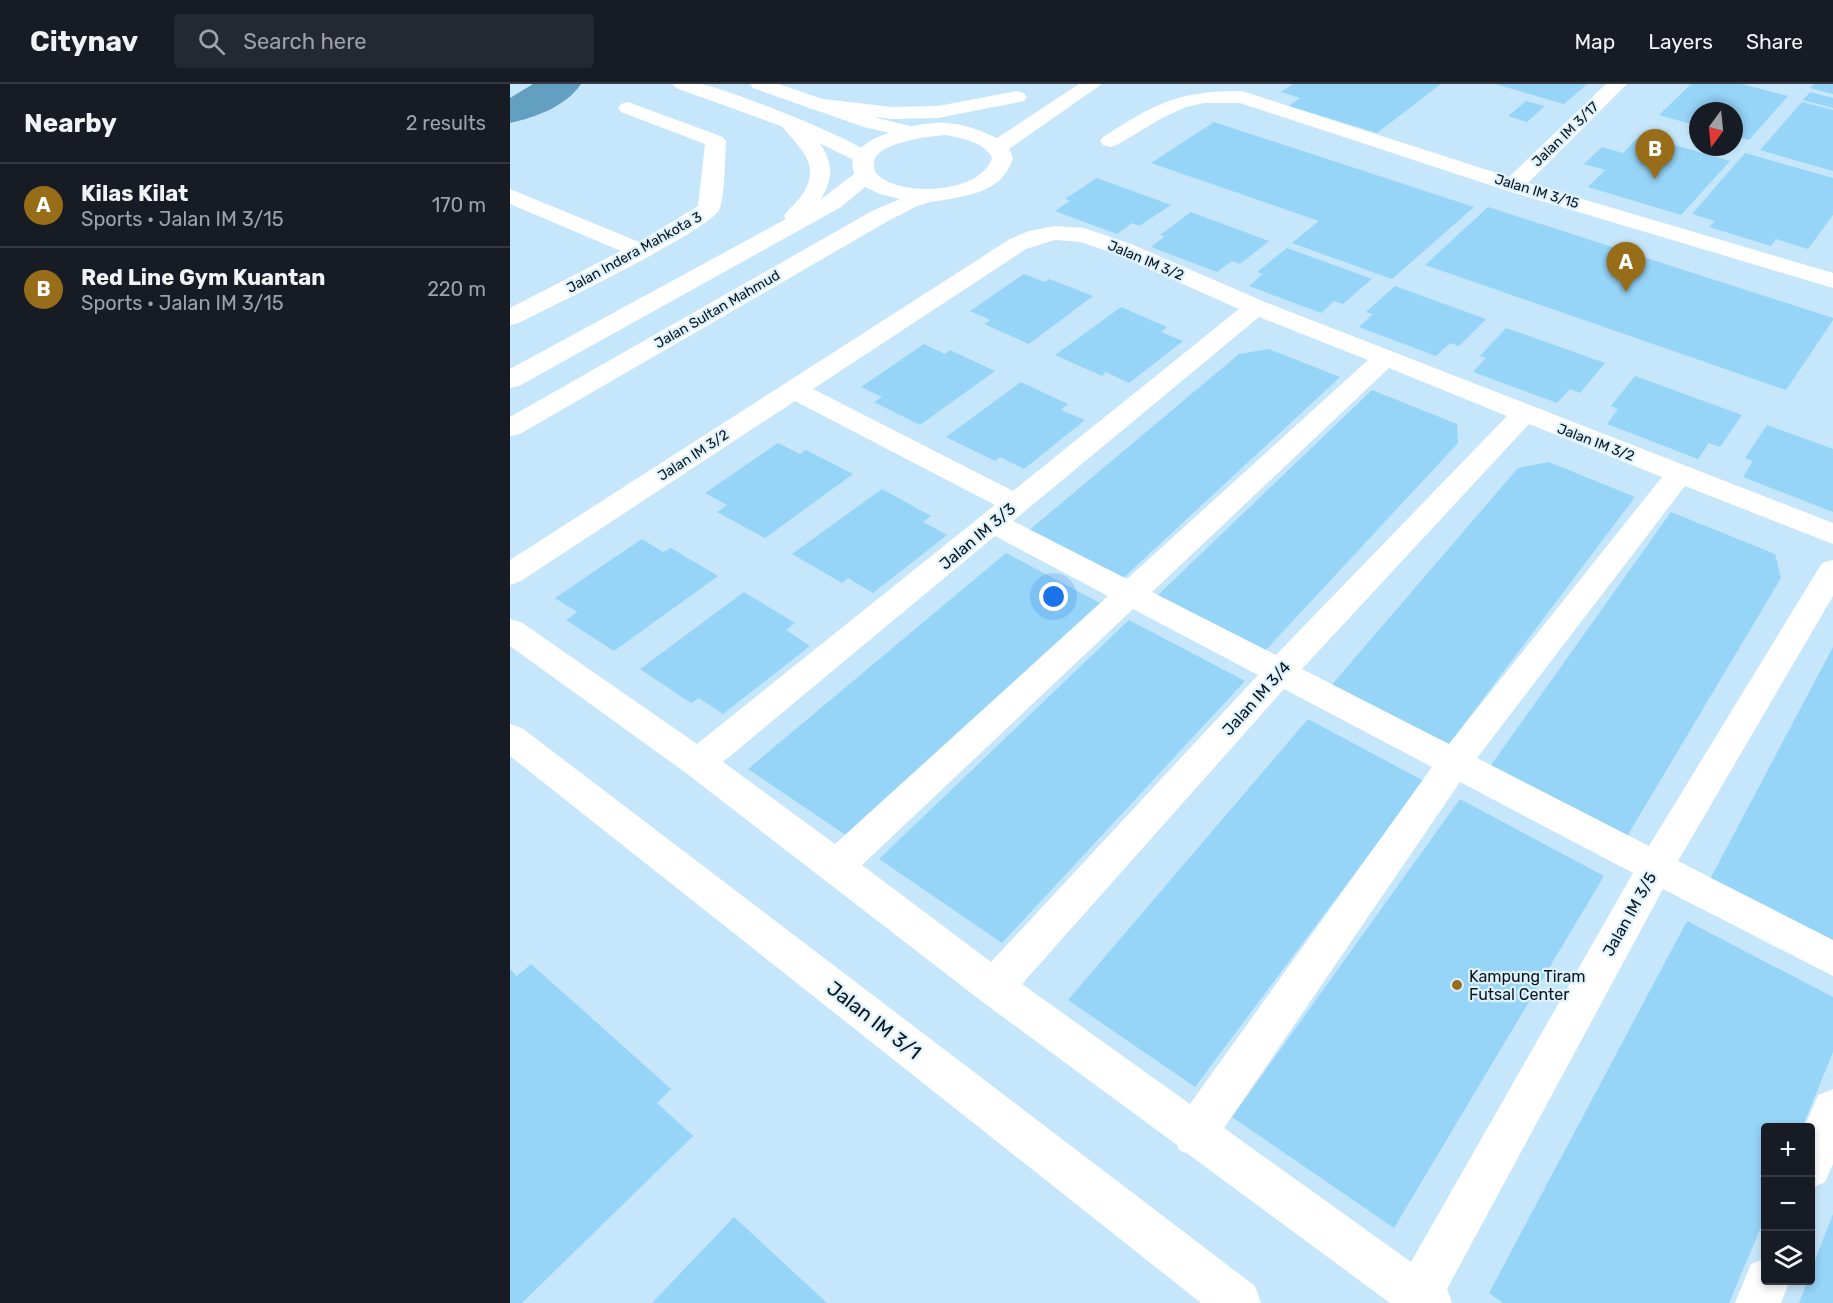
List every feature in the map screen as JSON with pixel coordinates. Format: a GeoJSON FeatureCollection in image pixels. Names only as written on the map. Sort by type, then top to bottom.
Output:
{"type":"FeatureCollection","features":[{"type":"Feature","properties":{"kind":"street"},"geometry":{"type":"LineString","coordinates":[[510,380],[832,202],[865,167],[875,147],[883,143],[911,132],[946,129],[968,132],[985,138],[997,147],[1002,157],[999,168],[988,179],[972,187],[950,193],[927,195],[888,190],[874,184],[865,167],[838,142],[788,121],[683,84]]}},
{"type":"Feature","properties":{"kind":"street"},"geometry":{"type":"LineString","coordinates":[[760,84],[870,123],[911,132]]}},
{"type":"Feature","properties":{"kind":"street"},"geometry":{"type":"LineString","coordinates":[[997,147],[1092,84]]}},
{"type":"Feature","properties":{"kind":"street"},"geometry":{"type":"LineString","coordinates":[[1242,97],[1261,84]]}},
{"type":"Feature","properties":{"kind":"street","name":"Jalan IM 3/17"},"geometry":{"type":"LineString","coordinates":[[1513,184],[1617,84]]}},
{"type":"Feature","properties":{"kind":"street"},"geometry":{"type":"LineString","coordinates":[[815,104],[892,113],[938,112],[1025,93],[946,129]]}},
{"type":"Feature","properties":{"kind":"street","name":"Jalan IM 3/15"},"geometry":{"type":"LineString","coordinates":[[1110,141],[1161,110],[1184,101],[1204,97],[1242,97],[1513,184],[1833,281]]}},
{"type":"Feature","properties":{"kind":"street","name":"Jalan Indera Mahkota 3"},"geometry":{"type":"LineString","coordinates":[[510,318],[640,251],[703,214],[709,208],[716,141],[628,108]]}},
{"type":"Feature","properties":{"kind":"street"},"geometry":{"type":"LineString","coordinates":[[780,230],[804,207],[821,183],[820,160],[806,138],[788,121]]}},
{"type":"Feature","properties":{"kind":"street","name":"Jalan Sultan Mahmud"},"geometry":{"type":"LineString","coordinates":[[510,428],[880,216],[927,195]]}},
{"type":"Feature","properties":{"kind":"street"},"geometry":{"type":"LineString","coordinates":[[510,196],[640,251]]}},
{"type":"Feature","properties":{"kind":"street","name":"Jalan IM 3/2"},"geometry":{"type":"LineString","coordinates":[[510,574],[1010,249],[1037,236],[1055,233],[1084,235],[1123,249],[1256,308],[1833,534]]}},
{"type":"Feature","properties":{"kind":"street","name":"Jalan IM 3/3"},"geometry":{"type":"LineString","coordinates":[[698,763],[1256,308]]}},
{"type":"Feature","properties":{"kind":"street"},"geometry":{"type":"LineString","coordinates":[[836,866],[1385,358]]}},
{"type":"Feature","properties":{"kind":"street"},"geometry":{"type":"LineString","coordinates":[[794,390],[1004,514],[1131,595],[1453,764],[1833,958]]}},
{"type":"Feature","properties":{"kind":"street","name":"Jalan IM 3/4"},"geometry":{"type":"LineString","coordinates":[[994,987],[1280,672],[1524,414]]}},
{"type":"Feature","properties":{"kind":"street"},"geometry":{"type":"LineString","coordinates":[[1194,1135],[1453,764],[1679,474]]}},
{"type":"Feature","properties":{"kind":"street","name":"Jalan IM 3/5"},"geometry":{"type":"LineString","coordinates":[[1423,1299],[1656,866],[1833,570]]}},
{"type":"Feature","properties":{"kind":"street"},"geometry":{"type":"LineString","coordinates":[[510,630],[698,763],[1194,1135],[1423,1299]]}},
{"type":"Feature","properties":{"kind":"street","name":"Jalan IM 3/1"},"geometry":{"type":"LineString","coordinates":[[510,737],[1238,1303]]}},
{"type":"Feature","properties":{"kind":"street"},"geometry":{"type":"LineString","coordinates":[[1815,1154],[1833,1109]]}},
{"type":"Feature","properties":{"kind":"street"},"geometry":{"type":"LineString","coordinates":[[1758,1303],[1765,1285]]}},
{"type":"Feature","properties":{"kind":"building"},"geometry":{"type":"Polygon","coordinates":[[[1293,84],[1441,84],[1377,133],[1289,106],[1300,98],[1281,92],[1293,84]]]}},
{"type":"Feature","properties":{"kind":"building"},"geometry":{"type":"Polygon","coordinates":[[[1495,84],[1587,84],[1564,104],[1495,84]]]}},
{"type":"Feature","properties":{"kind":"building"},"geometry":{"type":"Polygon","coordinates":[[[1691,84],[1742,84],[1788,96],[1749,140],[1743,138],[1743,102],[1689,102],[1689,123],[1659,115],[1691,84]]]}},
{"type":"Feature","properties":{"kind":"building"},"geometry":{"type":"Polygon","coordinates":[[[1814,84],[1833,84],[1833,94],[1810,88],[1814,84]]]}},
{"type":"Feature","properties":{"kind":"building"},"geometry":{"type":"Polygon","coordinates":[[[1810,92],[1833,98],[1833,108],[1803,100],[1810,92]]]}},
{"type":"Feature","properties":{"kind":"building"},"geometry":{"type":"Polygon","coordinates":[[[1526,101],[1545,106],[1527,122],[1508,116],[1526,101]]]}},
{"type":"Feature","properties":{"kind":"building"},"geometry":{"type":"Polygon","coordinates":[[[1802,102],[1833,110],[1833,171],[1760,150],[1802,102]]]}},
{"type":"Feature","properties":{"kind":"building"},"geometry":{"type":"Polygon","coordinates":[[[1214,122],[1474,207],[1392,279],[1292,243],[1319,221],[1151,163],[1214,122]]]}},
{"type":"Feature","properties":{"kind":"building"},"geometry":{"type":"Polygon","coordinates":[[[1640,135],[1689,149],[1689,156],[1713,156],[1730,161],[1681,215],[1588,187],[1605,170],[1584,164],[1602,147],[1623,153],[1640,135]]]}},
{"type":"Feature","properties":{"kind":"building"},"geometry":{"type":"Polygon","coordinates":[[[1745,153],[1833,178],[1833,215],[1808,249],[1776,239],[1771,246],[1709,227],[1715,221],[1692,214],[1745,153]]]}},
{"type":"Feature","properties":{"kind":"building"},"geometry":{"type":"Polygon","coordinates":[[[1097,178],[1171,205],[1139,226],[1132,223],[1117,234],[1055,211],[1070,201],[1065,199],[1097,178]]]}},
{"type":"Feature","properties":{"kind":"building"},"geometry":{"type":"Polygon","coordinates":[[[1488,207],[1833,318],[1833,320],[1786,390],[1425,265],[1488,207]]]}},
{"type":"Feature","properties":{"kind":"building"},"geometry":{"type":"Polygon","coordinates":[[[1191,212],[1269,241],[1240,264],[1232,261],[1217,272],[1151,247],[1165,236],[1160,235],[1191,212]]]}},
{"type":"Feature","properties":{"kind":"building"},"geometry":{"type":"Polygon","coordinates":[[[1287,248],[1372,279],[1343,304],[1334,301],[1321,313],[1249,286],[1263,274],[1257,272],[1287,248]]]}},
{"type":"Feature","properties":{"kind":"building"},"geometry":{"type":"Polygon","coordinates":[[[1024,274],[1045,282],[1049,279],[1093,296],[1029,344],[984,324],[990,320],[970,311],[1024,274]]]}},
{"type":"Feature","properties":{"kind":"building"},"geometry":{"type":"Polygon","coordinates":[[[1395,286],[1486,319],[1459,346],[1450,343],[1436,356],[1359,327],[1373,314],[1366,312],[1395,286]]]}},
{"type":"Feature","properties":{"kind":"building"},"geometry":{"type":"Polygon","coordinates":[[[1121,307],[1167,327],[1161,332],[1183,341],[1129,383],[1106,372],[1102,376],[1055,355],[1121,307]]]}},
{"type":"Feature","properties":{"kind":"building"},"geometry":{"type":"Polygon","coordinates":[[[1506,328],[1605,363],[1580,393],[1570,389],[1557,403],[1473,372],[1486,358],[1480,356],[1506,328]]]}},
{"type":"Feature","properties":{"kind":"building"},"geometry":{"type":"Polygon","coordinates":[[[924,344],[945,354],[950,350],[995,371],[920,425],[874,402],[882,397],[861,387],[924,344]]]}},
{"type":"Feature","properties":{"kind":"building"},"geometry":{"type":"Polygon","coordinates":[[[1269,349],[1340,377],[1121,580],[1027,532],[1239,354],[1269,349]]]}},
{"type":"Feature","properties":{"kind":"building"},"geometry":{"type":"Polygon","coordinates":[[[1635,376],[1742,415],[1720,447],[1709,443],[1698,459],[1607,424],[1618,409],[1611,406],[1635,376]]]}},
{"type":"Feature","properties":{"kind":"building"},"geometry":{"type":"Polygon","coordinates":[[[1021,382],[1068,404],[1061,410],[1085,420],[1024,469],[1000,457],[995,461],[946,437],[1021,382]]]}},
{"type":"Feature","properties":{"kind":"building"},"geometry":{"type":"Polygon","coordinates":[[[1372,390],[1457,424],[1458,443],[1265,651],[1157,596],[1372,390]]]}},
{"type":"Feature","properties":{"kind":"building"},"geometry":{"type":"Polygon","coordinates":[[[1767,425],[1833,449],[1833,512],[1743,477],[1753,461],[1745,458],[1767,425]]]}},
{"type":"Feature","properties":{"kind":"building"},"geometry":{"type":"Polygon","coordinates":[[[778,443],[800,454],[806,450],[853,474],[765,538],[717,512],[727,505],[705,493],[778,443]]]}},
{"type":"Feature","properties":{"kind":"building"},"geometry":{"type":"Polygon","coordinates":[[[1549,462],[1635,497],[1446,748],[1329,688],[1518,468],[1549,462]]]}},
{"type":"Feature","properties":{"kind":"building"},"geometry":{"type":"Polygon","coordinates":[[[882,489],[931,516],[923,522],[947,535],[873,593],[848,578],[842,583],[792,554],[882,489]]]}},
{"type":"Feature","properties":{"kind":"building"},"geometry":{"type":"Polygon","coordinates":[[[1671,512],[1775,554],[1781,578],[1626,838],[1489,768],[1671,512]]]}},
{"type":"Feature","properties":{"kind":"building"},"geometry":{"type":"Polygon","coordinates":[[[642,539],[663,552],[671,548],[718,576],[614,651],[566,620],[577,612],[555,598],[642,539]]]}},
{"type":"Feature","properties":{"kind":"building"},"geometry":{"type":"Polygon","coordinates":[[[1006,553],[1100,603],[847,836],[748,769],[1006,553]]]}},
{"type":"Feature","properties":{"kind":"building"},"geometry":{"type":"Polygon","coordinates":[[[744,592],[795,623],[786,630],[810,646],[723,714],[699,698],[691,703],[640,669],[744,592]]]}},
{"type":"Feature","properties":{"kind":"building"},"geometry":{"type":"Polygon","coordinates":[[[1129,620],[1245,681],[1002,943],[879,859],[1129,620]]]}},
{"type":"Feature","properties":{"kind":"building"},"geometry":{"type":"Polygon","coordinates":[[[1833,647],[1833,944],[1709,881],[1833,647]]]}},
{"type":"Feature","properties":{"kind":"building"},"geometry":{"type":"Polygon","coordinates":[[[1308,719],[1424,781],[1195,1087],[1068,1000],[1308,719]]]}},
{"type":"Feature","properties":{"kind":"building"},"geometry":{"type":"Polygon","coordinates":[[[1460,799],[1604,876],[1394,1228],[1232,1117],[1460,799]]]}},
{"type":"Feature","properties":{"kind":"building"},"geometry":{"type":"Polygon","coordinates":[[[1687,921],[1833,997],[1833,1052],[1804,1123],[1761,1123],[1761,1227],[1729,1303],[1503,1303],[1489,1293],[1687,921]]]}},
{"type":"Feature","properties":{"kind":"building"},"geometry":{"type":"Polygon","coordinates":[[[531,964],[671,1089],[657,1103],[693,1136],[522,1303],[510,1303],[510,969],[517,976],[531,964]]]}},
{"type":"Feature","properties":{"kind":"building"},"geometry":{"type":"Polygon","coordinates":[[[1833,1214],[1833,1303],[1799,1303],[1806,1285],[1815,1285],[1815,1260],[1833,1214]]]}},
{"type":"Feature","properties":{"kind":"building"},"geometry":{"type":"Polygon","coordinates":[[[734,1217],[827,1303],[652,1303],[734,1217]]]}},
{"type":"Feature","properties":{"kind":"waterway"},"geometry":{"type":"LineString","coordinates":[[510,111],[527,106],[561,84]]}},
{"type":"Feature","properties":{"kind":"place","name":"Red Line Gym Kuantan"},"geometry":{"type":"Point","coordinates":[1655,179]}},
{"type":"Feature","properties":{"kind":"place","name":"Kilas Kilat"},"geometry":{"type":"Point","coordinates":[1626,292]}},
{"type":"Feature","properties":{"kind":"place","name":"Kampung Tiram Futsal Center"},"geometry":{"type":"Point","coordinates":[1457,985]}}]}
